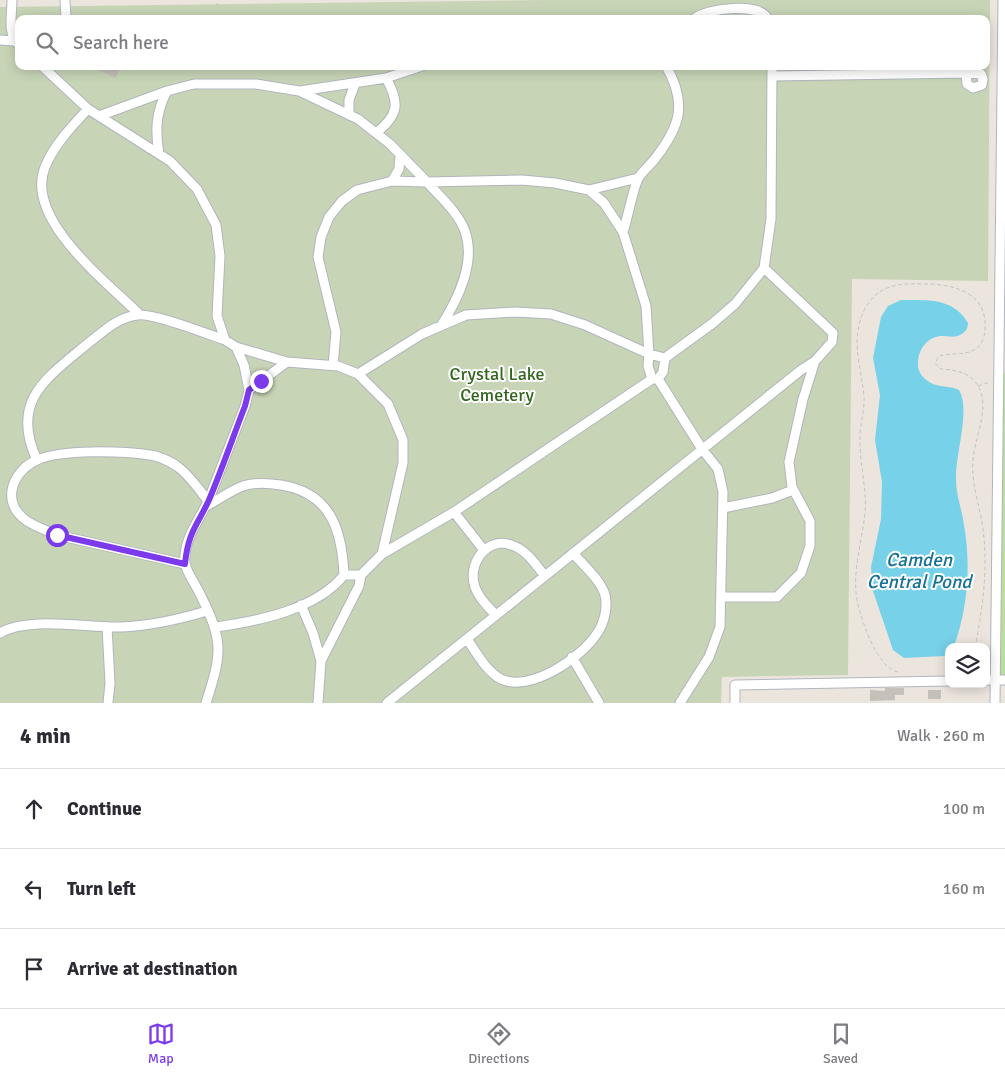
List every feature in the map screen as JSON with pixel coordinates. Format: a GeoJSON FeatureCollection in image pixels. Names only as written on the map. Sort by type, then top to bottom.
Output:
{"type":"FeatureCollection","features":[{"type":"Feature","properties":{"kind":"street"},"geometry":{"type":"LineString","coordinates":[[12,0],[11,28],[15,40]]}},
{"type":"Feature","properties":{"kind":"street"},"geometry":{"type":"LineString","coordinates":[[65,0],[66,15]]}},
{"type":"Feature","properties":{"kind":"street"},"geometry":{"type":"LineString","coordinates":[[995,703],[1001,530],[1003,0]]}},
{"type":"Feature","properties":{"kind":"street"},"geometry":{"type":"LineString","coordinates":[[702,15],[712,10],[748,9],[757,9],[764,15]]}},
{"type":"Feature","properties":{"kind":"street"},"geometry":{"type":"LineString","coordinates":[[0,40],[15,43]]}},
{"type":"Feature","properties":{"kind":"street"},"geometry":{"type":"LineString","coordinates":[[46,70],[88,109],[170,161],[196,189],[216,225],[220,256],[217,316],[225,340]]}},
{"type":"Feature","properties":{"kind":"street"},"geometry":{"type":"LineString","coordinates":[[99,116],[167,90],[194,84],[223,83],[299,91],[356,84],[386,78],[410,70]]}},
{"type":"Feature","properties":{"kind":"street"},"geometry":{"type":"LineString","coordinates":[[623,232],[638,178],[654,160],[677,120],[680,101],[676,84],[668,70]]}},
{"type":"Feature","properties":{"kind":"street"},"geometry":{"type":"LineString","coordinates":[[321,661],[359,586],[361,575],[382,554],[454,512],[655,379],[663,372],[665,358],[713,324],[754,283],[764,268],[771,219],[772,70]]}},
{"type":"Feature","properties":{"kind":"street"},"geometry":{"type":"LineString","coordinates":[[772,76],[966,73]]}},
{"type":"Feature","properties":{"kind":"street"},"geometry":{"type":"LineString","coordinates":[[376,133],[387,124],[396,111],[396,95],[386,78]]}},
{"type":"Feature","properties":{"kind":"street"},"geometry":{"type":"LineString","coordinates":[[349,115],[349,100],[356,84]]}},
{"type":"Feature","properties":{"kind":"street"},"geometry":{"type":"LineString","coordinates":[[159,154],[155,131],[159,106],[167,90]]}},
{"type":"Feature","properties":{"kind":"street"},"geometry":{"type":"LineString","coordinates":[[299,91],[349,115],[376,133],[450,207],[464,231],[469,257],[455,301],[441,326]]}},
{"type":"Feature","properties":{"kind":"street"},"geometry":{"type":"LineString","coordinates":[[88,109],[56,147],[44,168],[41,186],[44,204],[54,227],[70,247],[139,314],[191,328],[225,340],[236,347],[287,362],[333,365],[358,374],[388,404],[403,440],[402,463],[382,554]]}},
{"type":"Feature","properties":{"kind":"street"},"geometry":{"type":"LineString","coordinates":[[392,181],[399,169],[400,155]]}},
{"type":"Feature","properties":{"kind":"street"},"geometry":{"type":"LineString","coordinates":[[333,365],[336,332],[318,258],[321,237],[328,218],[342,202],[357,190],[392,181],[522,180],[555,183],[588,190],[615,186],[638,178]]}},
{"type":"Feature","properties":{"kind":"street"},"geometry":{"type":"LineString","coordinates":[[588,190],[604,203],[623,232],[646,306],[648,366],[702,450],[718,469],[723,492],[720,627],[709,658],[680,703]]}},
{"type":"Feature","properties":{"kind":"street"},"geometry":{"type":"LineString","coordinates":[[386,703],[815,361],[832,342],[833,333],[764,268]]}},
{"type":"Feature","properties":{"kind":"street"},"geometry":{"type":"LineString","coordinates":[[358,374],[422,334],[466,316],[515,312],[551,314],[585,325],[648,354],[665,358]]}},
{"type":"Feature","properties":{"kind":"street"},"geometry":{"type":"LineString","coordinates":[[37,460],[28,442],[27,430],[28,409],[34,394],[47,377],[107,328],[121,319],[139,314]]}},
{"type":"Feature","properties":{"kind":"street"},"geometry":{"type":"LineString","coordinates":[[206,703],[217,667],[219,643],[216,628],[185,564],[187,544],[207,504],[245,406],[249,390],[244,365],[236,347]]}},
{"type":"Feature","properties":{"kind":"street"},"geometry":{"type":"LineString","coordinates":[[722,596],[777,597],[801,573],[810,546],[810,521],[794,490],[789,462],[803,399],[815,361]]}},
{"type":"Feature","properties":{"kind":"street"},"geometry":{"type":"LineString","coordinates":[[249,390],[287,362]]}},
{"type":"Feature","properties":{"kind":"street"},"geometry":{"type":"LineString","coordinates":[[185,564],[57,535],[22,518],[14,503],[11,490],[14,480],[24,469],[37,460],[77,452],[152,455],[177,466],[207,504]]}},
{"type":"Feature","properties":{"kind":"street"},"geometry":{"type":"LineString","coordinates":[[207,504],[242,486],[266,482],[293,487],[313,496],[328,510],[339,532],[344,575],[337,584],[301,605],[241,623],[216,628]]}},
{"type":"Feature","properties":{"kind":"street"},"geometry":{"type":"LineString","coordinates":[[723,508],[772,498],[794,490]]}},
{"type":"Feature","properties":{"kind":"street"},"geometry":{"type":"LineString","coordinates":[[454,512],[483,549]]}},
{"type":"Feature","properties":{"kind":"street"},"geometry":{"type":"LineString","coordinates":[[496,615],[485,604],[475,587],[475,566],[483,549],[496,545],[510,544],[523,552],[545,576]]}},
{"type":"Feature","properties":{"kind":"street"},"geometry":{"type":"LineString","coordinates":[[467,639],[485,665],[500,679],[517,684],[538,678],[561,666],[598,632],[605,614],[605,595],[595,578],[573,553]]}},
{"type":"Feature","properties":{"kind":"street"},"geometry":{"type":"LineString","coordinates":[[344,575],[361,575]]}},
{"type":"Feature","properties":{"kind":"street"},"geometry":{"type":"LineString","coordinates":[[301,605],[313,633],[321,661],[318,703]]}},
{"type":"Feature","properties":{"kind":"street"},"geometry":{"type":"LineString","coordinates":[[0,633],[6,630],[35,625],[122,627],[163,622],[207,611]]}},
{"type":"Feature","properties":{"kind":"street"},"geometry":{"type":"LineString","coordinates":[[107,627],[110,683],[108,703]]}},
{"type":"Feature","properties":{"kind":"street"},"geometry":{"type":"LineString","coordinates":[[572,657],[599,703]]}},
{"type":"Feature","properties":{"kind":"street"},"geometry":{"type":"LineString","coordinates":[[735,703],[735,684],[945,681]]}},
{"type":"Feature","properties":{"kind":"path"},"geometry":{"type":"LineString","coordinates":[[217,3],[217,5],[220,5]]}},
{"type":"Feature","properties":{"kind":"path"},"geometry":{"type":"LineString","coordinates":[[899,673],[887,668],[877,653],[858,605],[856,586],[866,505],[860,436],[864,397],[858,361],[857,336],[862,315],[874,296],[894,285],[907,283],[946,285],[963,289],[971,295],[984,312],[985,330],[983,338],[970,352],[960,355],[941,355],[936,357],[935,363],[941,369],[964,373],[978,386],[982,410],[972,470],[983,525],[984,550],[982,603],[976,643]]}},
{"type":"Feature","properties":{"kind":"path"},"geometry":{"type":"LineString","coordinates":[[978,386],[991,382]]}},
{"type":"Feature","properties":{"kind":"green space","name":"Crystal Lake Cemetery"},"geometry":{"type":"Polygon","coordinates":[[[549,0],[990,0],[990,15],[15,15],[15,70],[990,70],[988,281],[852,279],[848,675],[722,677],[721,703],[0,703],[0,7],[549,0]]]}},
{"type":"Feature","properties":{"kind":"green space"},"geometry":{"type":"Polygon","coordinates":[[[999,373],[1005,373],[1005,680],[995,680],[999,373]]]}},
{"type":"Feature","properties":{"kind":"water","name":"Camden Central Pond"},"geometry":{"type":"Polygon","coordinates":[[[901,300],[930,300],[955,308],[968,323],[964,333],[960,335],[953,337],[941,336],[932,339],[924,345],[918,358],[920,373],[924,378],[936,385],[959,390],[963,409],[956,480],[966,540],[967,586],[959,632],[955,643],[945,643],[944,656],[904,658],[893,650],[873,591],[871,567],[881,519],[882,482],[875,440],[880,395],[873,358],[881,317],[888,306],[901,300]]]}},
{"type":"Feature","properties":{"kind":"building"},"geometry":{"type":"Polygon","coordinates":[[[98,70],[119,70],[116,78],[98,70]]]}},
{"type":"Feature","properties":{"kind":"building"},"geometry":{"type":"Polygon","coordinates":[[[885,688],[904,688],[904,695],[895,695],[895,700],[870,701],[870,690],[885,691],[885,688]]]}},
{"type":"Feature","properties":{"kind":"building"},"geometry":{"type":"Polygon","coordinates":[[[928,690],[941,690],[941,699],[928,699],[928,690]]]}},
{"type":"Feature","properties":{"kind":"route"},"geometry":{"type":"LineString","coordinates":[[57,535],[185,564],[187,544],[208,501],[245,406],[249,390],[261,381]]}}]}
